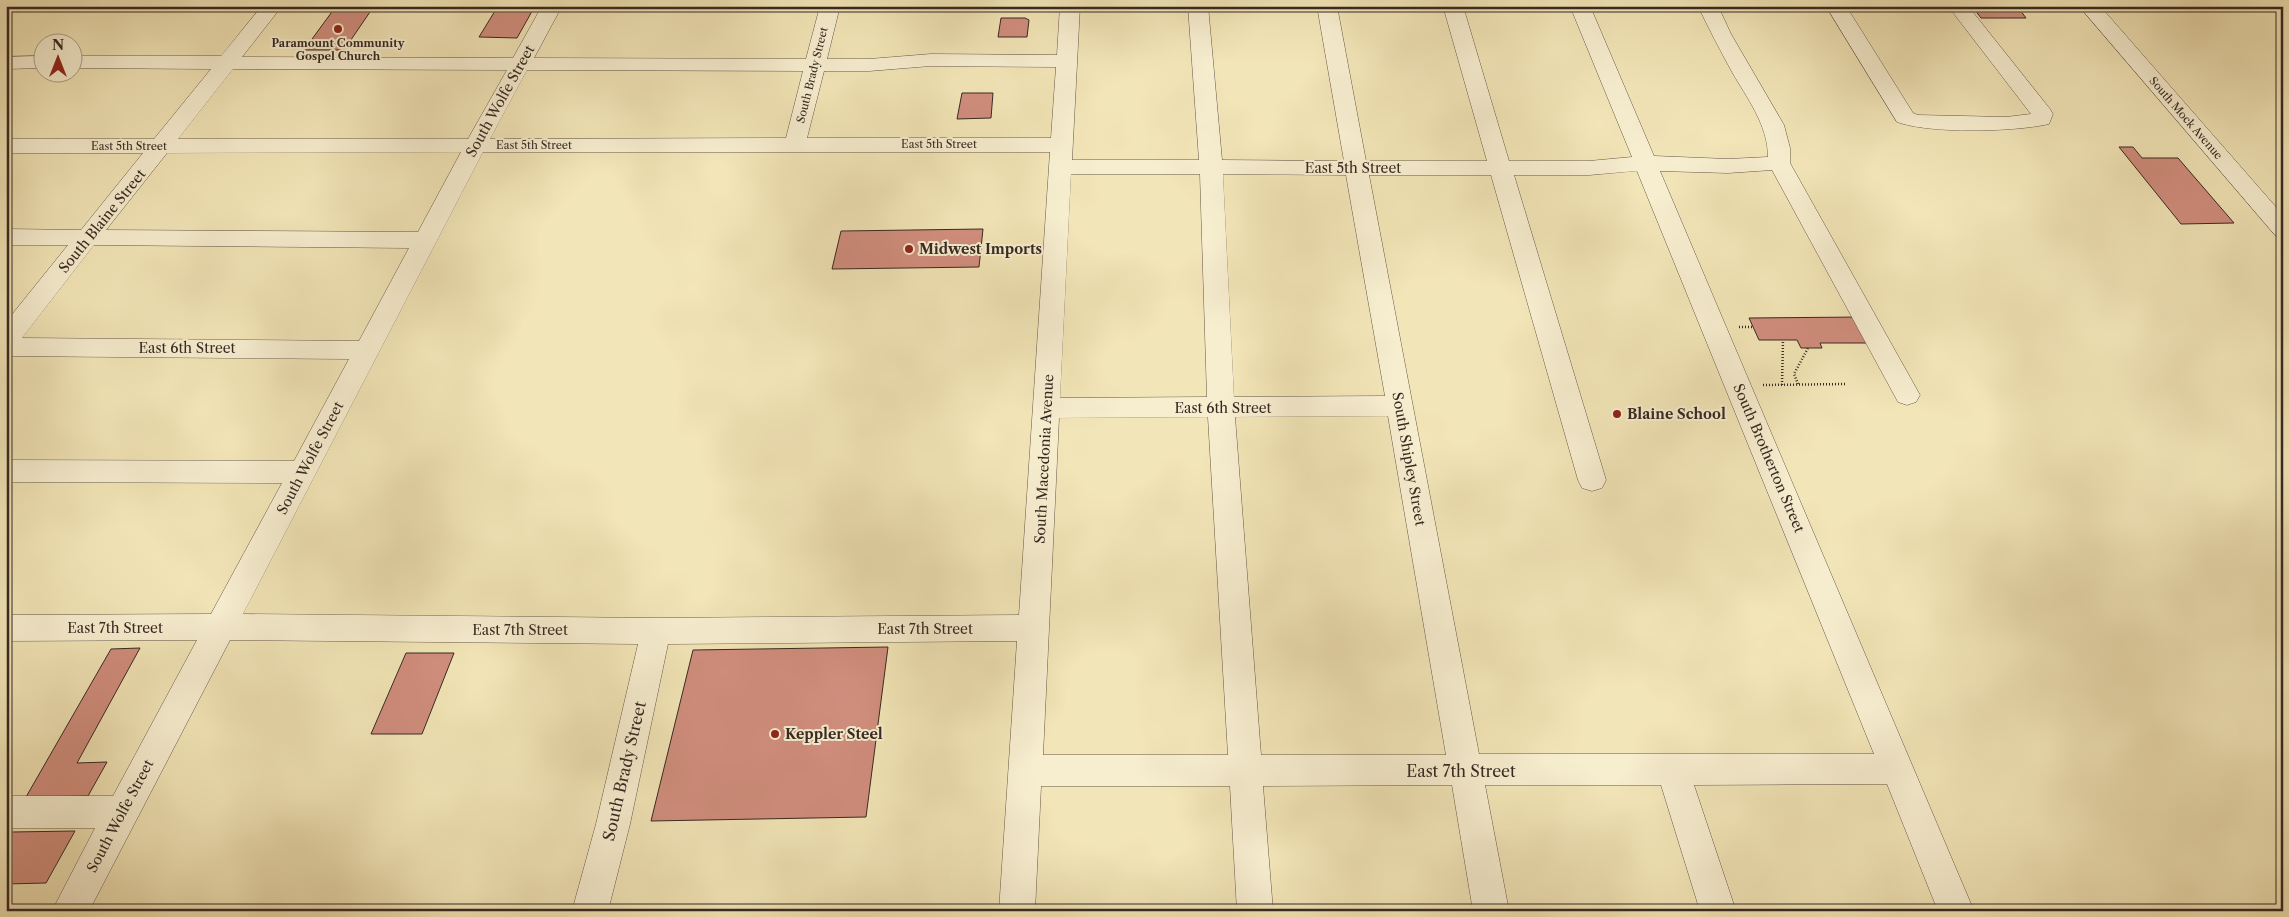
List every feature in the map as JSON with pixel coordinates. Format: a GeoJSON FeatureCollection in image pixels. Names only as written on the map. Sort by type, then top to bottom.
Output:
{"type":"FeatureCollection","features":[{"type":"Feature","properties":{"kind":"street","name":"South Blaine Street"},"geometry":{"type":"LineString","coordinates":[[6,340],[272,6]]}},
{"type":"Feature","properties":{"kind":"street","name":"South Wolfe Street"},"geometry":{"type":"LineString","coordinates":[[70,911],[475,146],[552,6]]}},
{"type":"Feature","properties":{"kind":"street","name":"South Brady Street"},"geometry":{"type":"LineString","coordinates":[[795,144],[830,6]]}},
{"type":"Feature","properties":{"kind":"street","name":"South Macedonia Avenue"},"geometry":{"type":"LineString","coordinates":[[1017,911],[1070,6]]}},
{"type":"Feature","properties":{"kind":"street"},"geometry":{"type":"LineString","coordinates":[[1198,6],[1211,168],[1221,408],[1255,911]]}},
{"type":"Feature","properties":{"kind":"street","name":"South Shipley Street"},"geometry":{"type":"LineString","coordinates":[[1327,6],[1491,911]]}},
{"type":"Feature","properties":{"kind":"street"},"geometry":{"type":"LineString","coordinates":[[1453,6],[1592,480]]}},
{"type":"Feature","properties":{"kind":"street","name":"South Brotherton Street"},"geometry":{"type":"LineString","coordinates":[[1580,6],[1956,911]]}},
{"type":"Feature","properties":{"kind":"street"},"geometry":{"type":"LineString","coordinates":[[1708,6],[1721,34],[1773,126],[1779,148],[1778,164],[1907,395]]}},
{"type":"Feature","properties":{"kind":"street"},"geometry":{"type":"LineString","coordinates":[[1836,6],[1905,118],[1915,121],[2006,124],[2041,119],[2042,114],[1958,6]]}},
{"type":"Feature","properties":{"kind":"street","name":"South Mock Avenue"},"geometry":{"type":"LineString","coordinates":[[2089,6],[2283,230]]}},
{"type":"Feature","properties":{"kind":"street"},"geometry":{"type":"LineString","coordinates":[[82,62],[870,65],[931,60],[1066,61]]}},
{"type":"Feature","properties":{"kind":"street"},"geometry":{"type":"LineString","coordinates":[[6,62],[32,62]]}},
{"type":"Feature","properties":{"kind":"street","name":"East 5th Street"},"geometry":{"type":"LineString","coordinates":[[6,146],[795,144],[1061,156],[1211,168],[1589,168],[1645,163],[1728,166],[1778,164]]}},
{"type":"Feature","properties":{"kind":"street"},"geometry":{"type":"LineString","coordinates":[[6,237],[426,240]]}},
{"type":"Feature","properties":{"kind":"street","name":"East 6th Street"},"geometry":{"type":"LineString","coordinates":[[6,347],[368,350]]}},
{"type":"Feature","properties":{"kind":"street","name":"East 6th Street"},"geometry":{"type":"LineString","coordinates":[[1047,408],[1400,406]]}},
{"type":"Feature","properties":{"kind":"street"},"geometry":{"type":"LineString","coordinates":[[6,471],[302,472]]}},
{"type":"Feature","properties":{"kind":"street","name":"East 7th Street"},"geometry":{"type":"LineString","coordinates":[[6,628],[219,627],[656,631],[1033,628]]}},
{"type":"Feature","properties":{"kind":"street","name":"South Brady Street"},"geometry":{"type":"LineString","coordinates":[[590,911],[613,824],[656,631]]}},
{"type":"Feature","properties":{"kind":"street","name":"East 7th Street"},"geometry":{"type":"LineString","coordinates":[[1024,772],[1466,772],[1898,769]]}},
{"type":"Feature","properties":{"kind":"street"},"geometry":{"type":"LineString","coordinates":[[1673,770],[1718,911]]}},
{"type":"Feature","properties":{"kind":"street"},"geometry":{"type":"LineString","coordinates":[[6,812],[122,812]]}},
{"type":"Feature","properties":{"kind":"path"},"geometry":{"type":"LineString","coordinates":[[1782,385],[1783,340]]}},
{"type":"Feature","properties":{"kind":"path"},"geometry":{"type":"LineString","coordinates":[[1798,384],[1794,374],[1808,348]]}},
{"type":"Feature","properties":{"kind":"path"},"geometry":{"type":"LineString","coordinates":[[1755,385],[1846,384]]}},
{"type":"Feature","properties":{"kind":"building"},"geometry":{"type":"Polygon","coordinates":[[[498,6],[535,6],[517,38],[479,37],[498,6]]]}},
{"type":"Feature","properties":{"kind":"building"},"geometry":{"type":"Polygon","coordinates":[[[1972,6],[2017,6],[2026,18],[1981,18],[1972,6]]]}},
{"type":"Feature","properties":{"kind":"building","name":"Paramount Community Gospel Church"},"geometry":{"type":"Polygon","coordinates":[[[334,9],[372,9],[344,50],[304,50],[334,9]]]}},
{"type":"Feature","properties":{"kind":"building"},"geometry":{"type":"Polygon","coordinates":[[[1001,18],[1025,18],[1029,20],[1027,37],[998,37],[1001,18]]]}},
{"type":"Feature","properties":{"kind":"building"},"geometry":{"type":"Polygon","coordinates":[[[962,93],[993,93],[991,118],[957,119],[962,93]]]}},
{"type":"Feature","properties":{"kind":"building"},"geometry":{"type":"Polygon","coordinates":[[[2119,147],[2133,147],[2142,158],[2178,158],[2234,223],[2181,224],[2119,147]]]}},
{"type":"Feature","properties":{"kind":"building","name":"Midwest Imports"},"geometry":{"type":"Polygon","coordinates":[[[983,229],[979,267],[832,269],[841,231],[983,229]]]}},
{"type":"Feature","properties":{"kind":"building"},"geometry":{"type":"Polygon","coordinates":[[[1861,317],[1874,343],[1820,343],[1822,348],[1801,348],[1797,340],[1759,340],[1749,318],[1861,317]]]}},
{"type":"Feature","properties":{"kind":"building","name":"Keppler Steel"},"geometry":{"type":"Polygon","coordinates":[[[888,647],[866,817],[651,821],[693,650],[888,647]]]}},
{"type":"Feature","properties":{"kind":"building"},"geometry":{"type":"Polygon","coordinates":[[[140,648],[77,763],[107,762],[88,796],[26,797],[111,649],[140,648]]]}},
{"type":"Feature","properties":{"kind":"building"},"geometry":{"type":"Polygon","coordinates":[[[406,653],[454,653],[422,734],[371,734],[406,653]]]}},
{"type":"Feature","properties":{"kind":"building"},"geometry":{"type":"Polygon","coordinates":[[[75,831],[46,883],[6,884],[6,839],[11,832],[75,831]]]}},
{"type":"Feature","properties":{"kind":"place","name":"Paramount Community Gospel Church"},"geometry":{"type":"Point","coordinates":[338,29]}},
{"type":"Feature","properties":{"kind":"place","name":"Midwest Imports"},"geometry":{"type":"Point","coordinates":[909,249]}},
{"type":"Feature","properties":{"kind":"place","name":"Blaine School"},"geometry":{"type":"Point","coordinates":[1617,414]}},
{"type":"Feature","properties":{"kind":"place","name":"Keppler Steel"},"geometry":{"type":"Point","coordinates":[775,734]}}]}
